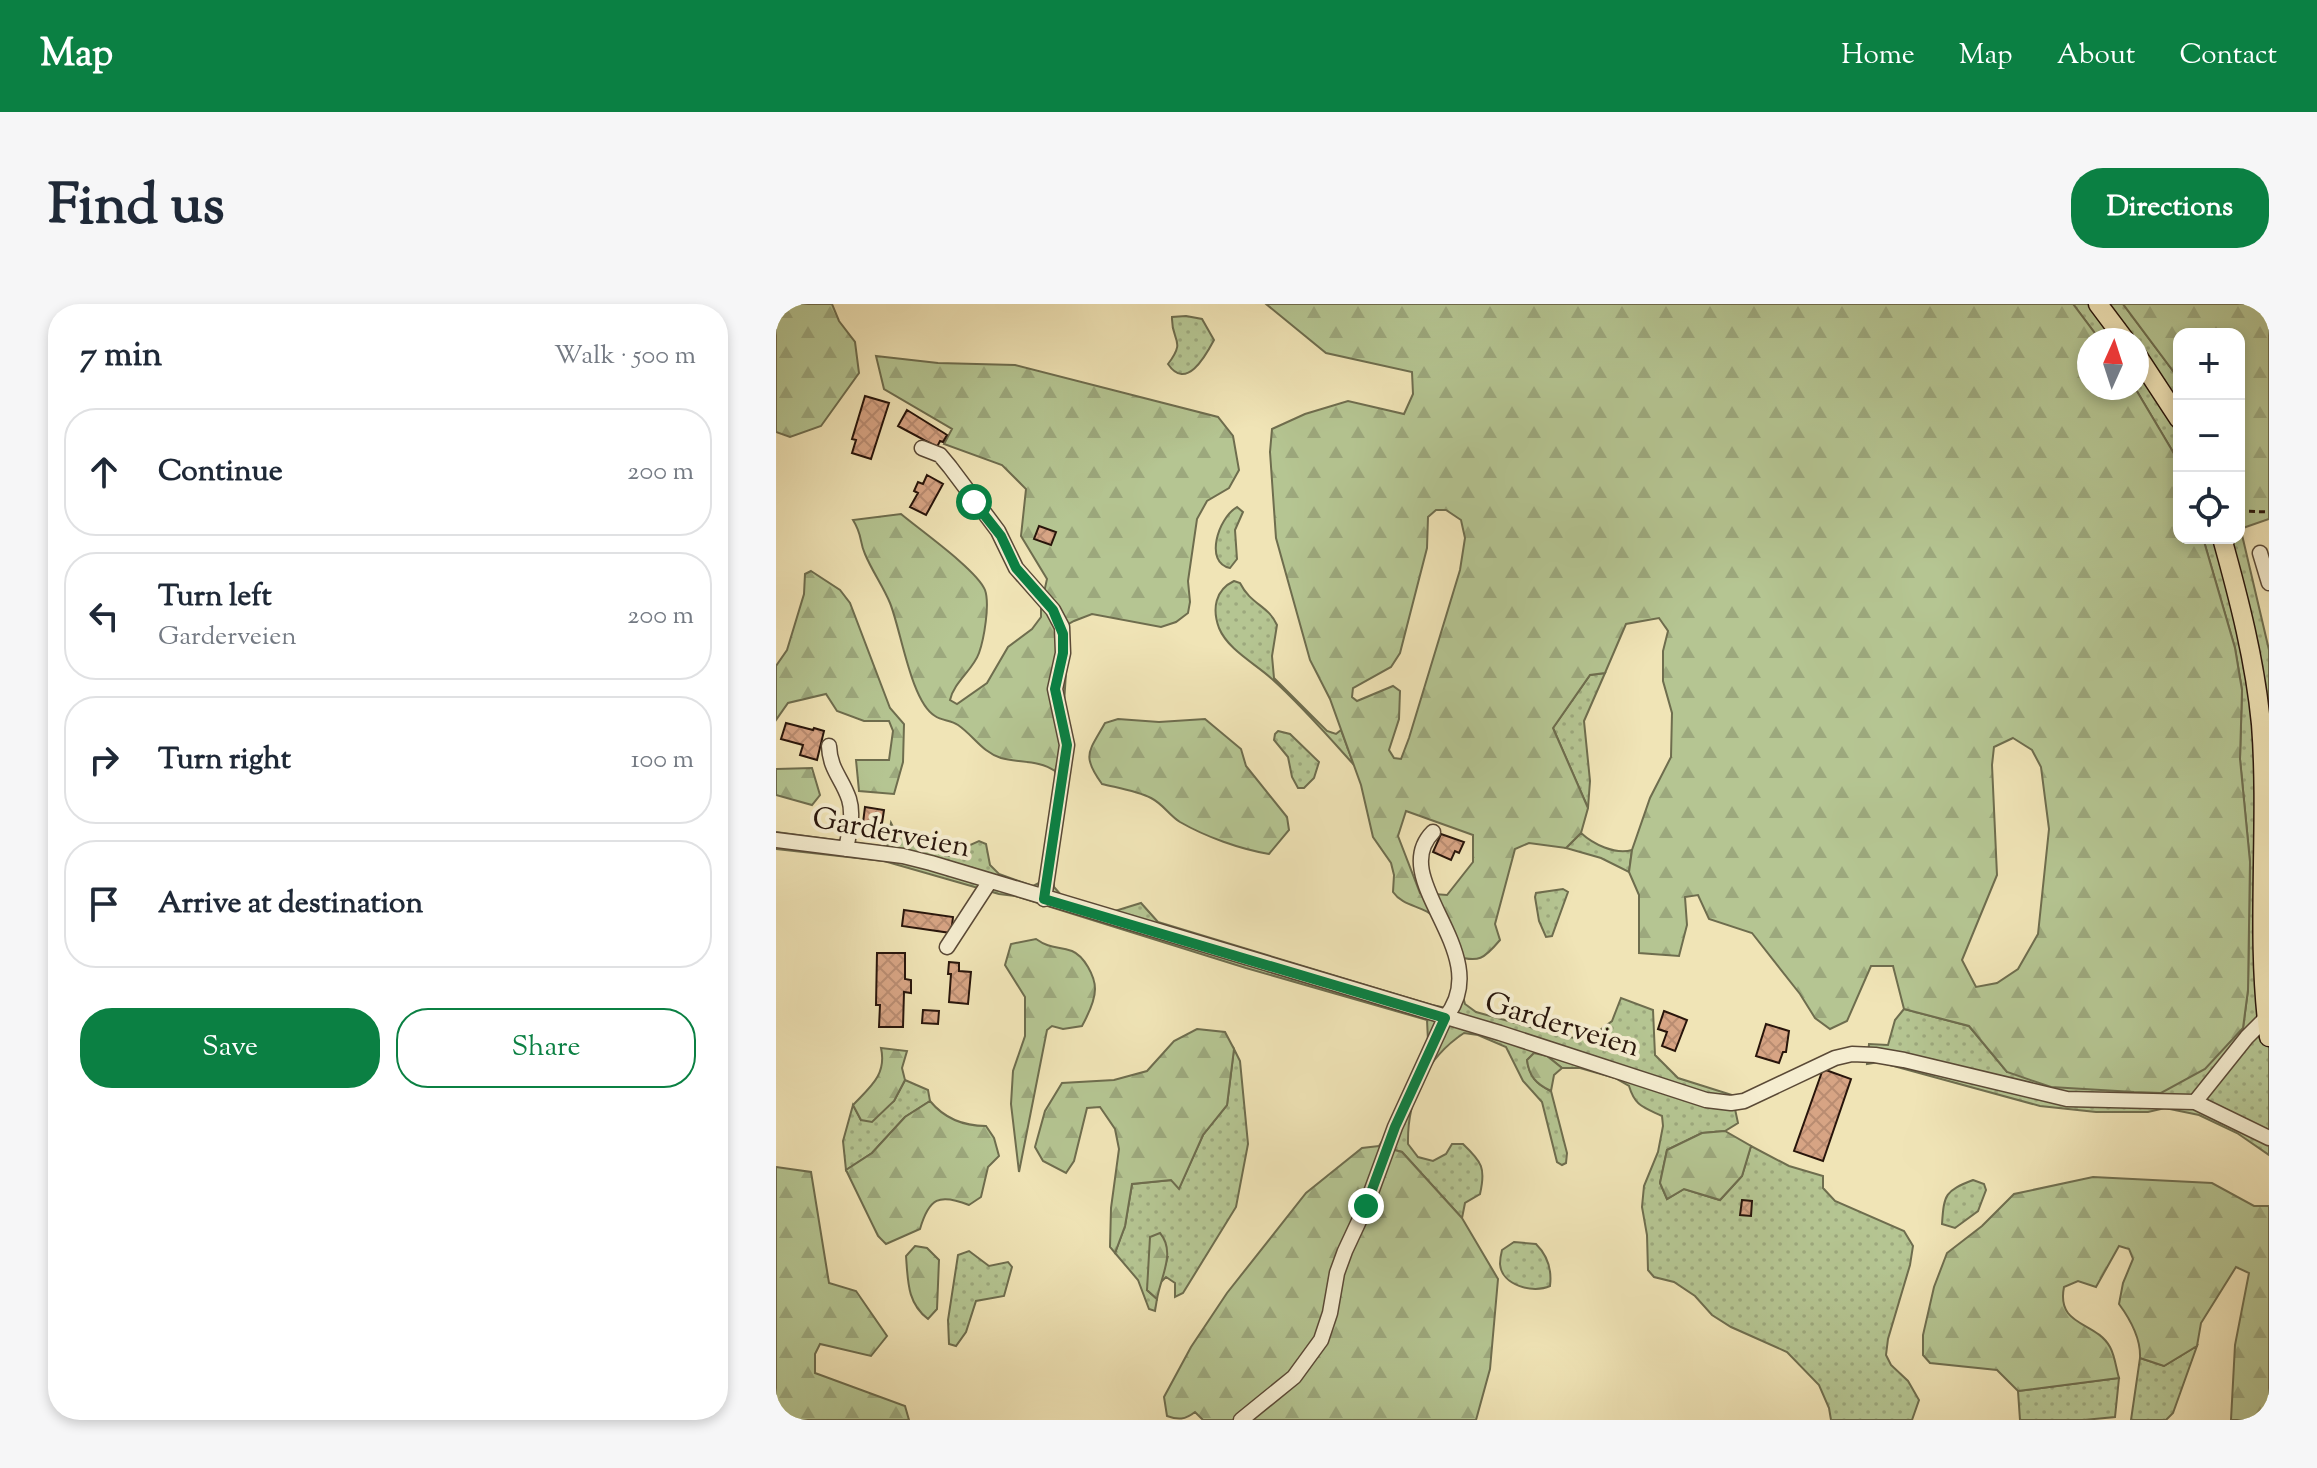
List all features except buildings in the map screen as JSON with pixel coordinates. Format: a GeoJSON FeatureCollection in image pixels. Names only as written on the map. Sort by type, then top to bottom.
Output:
{"type":"FeatureCollection","features":[{"type":"Feature","properties":{"kind":"main road"},"geometry":{"type":"LineString","coordinates":[[2098,304],[2116,328]]}},
{"type":"Feature","properties":{"kind":"main road"},"geometry":{"type":"LineString","coordinates":[[2149,373],[2173,410]]}},
{"type":"Feature","properties":{"kind":"main road"},"geometry":{"type":"LineString","coordinates":[[2224,544],[2249,645],[2261,726],[2268,1028]]}},
{"type":"Feature","properties":{"kind":"street"},"geometry":{"type":"LineString","coordinates":[[922,448],[940,455],[950,467],[998,531],[1016,568],[1053,610],[1062,627],[1063,653],[1055,689],[1067,745],[1044,899]]}},
{"type":"Feature","properties":{"kind":"street"},"geometry":{"type":"LineString","coordinates":[[2260,553],[2269,583]]}},
{"type":"Feature","properties":{"kind":"street"},"geometry":{"type":"LineString","coordinates":[[829,746],[834,772],[850,801],[852,815],[846,849]]}},
{"type":"Feature","properties":{"kind":"street"},"geometry":{"type":"LineString","coordinates":[[1241,1420],[1294,1377],[1321,1340],[1345,1251],[1366,1206],[1395,1127],[1445,1018],[1455,1003],[1460,976],[1459,960],[1424,882],[1423,850],[1433,832]]}},
{"type":"Feature","properties":{"kind":"street","name":"Garderveien"},"geometry":{"type":"LineString","coordinates":[[776,840],[903,856],[1720,1102],[1744,1101],[1819,1064],[1852,1054],[1904,1060],[2067,1099],[2195,1102],[2269,1138]]}},
{"type":"Feature","properties":{"kind":"street"},"geometry":{"type":"LineString","coordinates":[[947,947],[990,881]]}},
{"type":"Feature","properties":{"kind":"street"},"geometry":{"type":"LineString","coordinates":[[2195,1102],[2247,1037],[2268,1028]]}},
{"type":"Feature","properties":{"kind":"path"},"geometry":{"type":"LineString","coordinates":[[2245,511],[2269,512]]}},
{"type":"Feature","properties":{"kind":"green space"},"geometry":{"type":"Polygon","coordinates":[[[776,304],[832,304],[839,321],[855,342],[859,373],[821,426],[790,437],[776,432],[776,304]]]}},
{"type":"Feature","properties":{"kind":"green space"},"geometry":{"type":"Polygon","coordinates":[[[1266,304],[2073,304],[2091,328],[2077,328],[2077,400],[2142,400],[2173,452],[2173,544],[2205,544],[2235,648],[2242,690],[2240,759],[2250,862],[2248,990],[2243,1028],[2205,1069],[2161,1093],[2051,1087],[2007,1072],[1969,1026],[1904,1009],[1893,966],[1871,966],[1847,1021],[1830,1029],[1815,1018],[1752,933],[1709,919],[1698,895],[1685,897],[1687,925],[1679,956],[1639,953],[1639,895],[1629,872],[1632,850],[1650,798],[1671,757],[1672,713],[1663,681],[1663,651],[1668,631],[1659,618],[1626,624],[1605,673],[1590,675],[1553,728],[1588,808],[1581,833],[1566,848],[1529,843],[1515,849],[1495,924],[1500,940],[1480,958],[1455,956],[1437,920],[1393,892],[1391,863],[1373,837],[1361,785],[1330,699],[1310,660],[1276,538],[1270,452],[1272,429],[1305,414],[1348,401],[1404,414],[1413,394],[1412,372],[1326,353],[1266,304]],[[1436,510],[1428,517],[1427,548],[1400,653],[1391,667],[1353,688],[1352,697],[1357,701],[1393,686],[1400,691],[1399,719],[1389,750],[1394,758],[1401,759],[1409,738],[1460,570],[1465,538],[1461,520],[1446,510],[1436,510]],[[2013,738],[1994,747],[1992,765],[1997,875],[1962,960],[1976,987],[1997,983],[2018,969],[2038,934],[2049,829],[2041,767],[2032,750],[2013,738]],[[1406,811],[1398,836],[1420,893],[1447,895],[1473,862],[1473,835],[1406,811]]]}},
{"type":"Feature","properties":{"kind":"green space"},"geometry":{"type":"Polygon","coordinates":[[[2073,304],[2123,304],[2141,328],[2091,328],[2073,304]]]}},
{"type":"Feature","properties":{"kind":"green space"},"geometry":{"type":"Polygon","coordinates":[[[2123,304],[2269,304],[2269,519],[2245,527],[2245,328],[2173,328],[2173,371],[2149,339],[2149,328],[2141,328],[2123,304]]]}},
{"type":"Feature","properties":{"kind":"green space"},"geometry":{"type":"Polygon","coordinates":[[[1172,317],[1202,319],[1214,340],[1194,368],[1182,374],[1168,364],[1177,345],[1172,317]]]}},
{"type":"Feature","properties":{"kind":"green space"},"geometry":{"type":"Polygon","coordinates":[[[2149,339],[2173,371],[2173,452],[2142,400],[2149,400],[2149,339]]]}},
{"type":"Feature","properties":{"kind":"green space"},"geometry":{"type":"Polygon","coordinates":[[[876,356],[938,363],[1015,365],[1218,417],[1233,436],[1239,470],[1229,488],[1207,501],[1197,519],[1188,581],[1188,613],[1176,622],[1161,627],[1092,614],[1058,630],[1062,749],[1055,771],[1042,765],[994,755],[958,725],[935,716],[919,696],[890,603],[863,549],[853,520],[901,514],[960,561],[985,590],[987,612],[981,647],[952,694],[950,700],[957,704],[987,683],[1008,647],[1032,629],[1041,617],[1047,579],[1021,536],[1026,489],[1002,465],[944,444],[952,429],[884,389],[876,356]]]}},
{"type":"Feature","properties":{"kind":"green space"},"geometry":{"type":"Polygon","coordinates":[[[1237,507],[1243,512],[1235,530],[1237,559],[1230,568],[1217,558],[1217,540],[1224,520],[1237,507]]]}},
{"type":"Feature","properties":{"kind":"green space"},"geometry":{"type":"Polygon","coordinates":[[[2205,544],[2244,544],[2269,650],[2269,1155],[2237,1133],[2199,1115],[2165,1108],[2148,1112],[2096,1112],[2040,1106],[1879,1062],[1867,1064],[1869,1044],[1888,1045],[1895,1020],[1904,1009],[1969,1026],[2007,1072],[2243,1028],[2248,990],[2250,862],[2240,759],[2242,690],[2235,648],[2205,544]]]}},
{"type":"Feature","properties":{"kind":"green space"},"geometry":{"type":"Polygon","coordinates":[[[811,571],[840,590],[850,603],[890,708],[904,724],[903,762],[894,794],[859,791],[856,760],[889,760],[893,731],[889,721],[864,721],[837,711],[826,694],[788,703],[776,720],[776,666],[787,650],[804,594],[805,574],[811,571]]]}},
{"type":"Feature","properties":{"kind":"green space"},"geometry":{"type":"Polygon","coordinates":[[[1234,581],[1240,583],[1277,625],[1272,656],[1274,678],[1327,731],[1336,734],[1341,730],[1354,765],[1293,699],[1223,636],[1217,621],[1217,601],[1223,589],[1234,581]]]}},
{"type":"Feature","properties":{"kind":"green space"},"geometry":{"type":"Polygon","coordinates":[[[1069,625],[1064,704],[1071,743],[1053,869],[1054,887],[1061,895],[1115,911],[1141,903],[1158,922],[1432,1005],[1446,1008],[1452,995],[1462,993],[1465,1004],[1476,1012],[1566,1037],[1588,1039],[1612,1021],[1621,998],[1653,1010],[1655,1055],[1678,1078],[1732,1095],[1738,1123],[1725,1131],[1702,1133],[1667,1150],[1660,1183],[1667,1199],[1684,1189],[1720,1200],[1742,1176],[1751,1146],[1789,1166],[1823,1176],[1823,1188],[1835,1201],[1904,1231],[1913,1246],[1886,1355],[1919,1400],[1912,1420],[1831,1420],[1819,1385],[1787,1352],[1731,1327],[1674,1282],[1654,1277],[1648,1270],[1642,1207],[1644,1186],[1658,1152],[1662,1116],[1641,1105],[1629,1086],[1615,1078],[1580,1068],[1562,1068],[1547,1056],[1534,1053],[1527,1060],[1534,1079],[1551,1091],[1567,1153],[1566,1163],[1562,1165],[1557,1162],[1542,1102],[1523,1081],[1506,1047],[1478,1035],[1464,1033],[1451,1043],[1421,1081],[1411,1111],[1408,1144],[1418,1157],[1433,1161],[1446,1154],[1452,1144],[1463,1144],[1475,1156],[1483,1178],[1480,1194],[1465,1203],[1462,1218],[1402,1152],[1379,1146],[1390,1129],[1428,1041],[1427,1020],[1015,896],[884,861],[776,849],[776,832],[887,847],[891,823],[895,831],[926,837],[945,856],[961,856],[970,845],[979,841],[986,844],[990,865],[999,874],[1033,886],[1041,882],[1057,782],[1055,771],[1062,748],[1050,685],[1058,630],[1069,625]]]}},
{"type":"Feature","properties":{"kind":"green space"},"geometry":{"type":"Polygon","coordinates":[[[1605,673],[1584,721],[1590,781],[1588,808],[1553,728],[1590,675],[1605,673]]]}},
{"type":"Feature","properties":{"kind":"green space"},"geometry":{"type":"Polygon","coordinates":[[[1118,719],[1159,722],[1205,719],[1241,749],[1246,766],[1287,817],[1289,830],[1269,854],[1258,852],[1223,842],[1190,827],[1146,796],[1102,784],[1091,766],[1090,754],[1105,723],[1118,719]]]}},
{"type":"Feature","properties":{"kind":"green space"},"geometry":{"type":"Polygon","coordinates":[[[1278,731],[1290,734],[1319,762],[1314,778],[1304,788],[1298,788],[1288,757],[1274,740],[1278,731]]]}},
{"type":"Feature","properties":{"kind":"green space"},"geometry":{"type":"Polygon","coordinates":[[[812,768],[820,795],[812,805],[776,795],[776,769],[812,768]]]}},
{"type":"Feature","properties":{"kind":"green space"},"geometry":{"type":"Polygon","coordinates":[[[1581,833],[1605,848],[1632,850],[1629,872],[1601,858],[1566,848],[1581,833]]]}},
{"type":"Feature","properties":{"kind":"green space"},"geometry":{"type":"Polygon","coordinates":[[[1563,889],[1568,892],[1552,936],[1546,937],[1539,921],[1536,893],[1563,889]]]}},
{"type":"Feature","properties":{"kind":"green space"},"geometry":{"type":"Polygon","coordinates":[[[1036,939],[1081,957],[1093,978],[1095,994],[1082,1026],[1063,1029],[1052,1026],[1047,1030],[1019,1172],[1011,1104],[1013,1071],[1025,1036],[1025,997],[1005,965],[1011,944],[1036,939]]]}},
{"type":"Feature","properties":{"kind":"green space"},"geometry":{"type":"Polygon","coordinates":[[[1197,1029],[1225,1032],[1234,1049],[1227,1105],[1203,1135],[1179,1189],[1171,1180],[1132,1184],[1125,1226],[1115,1253],[1110,1247],[1111,1208],[1119,1149],[1115,1129],[1100,1107],[1087,1108],[1074,1161],[1066,1173],[1043,1161],[1035,1147],[1045,1111],[1062,1083],[1114,1080],[1147,1071],[1174,1041],[1197,1029]]]}},
{"type":"Feature","properties":{"kind":"green space"},"geometry":{"type":"Polygon","coordinates":[[[881,1048],[907,1051],[902,1068],[905,1080],[894,1101],[872,1122],[861,1120],[853,1105],[879,1073],[882,1066],[881,1048]]]}},
{"type":"Feature","properties":{"kind":"green space"},"geometry":{"type":"Polygon","coordinates":[[[1234,1049],[1240,1061],[1248,1144],[1236,1207],[1183,1293],[1175,1297],[1175,1283],[1166,1277],[1160,1283],[1168,1256],[1147,1290],[1157,1299],[1155,1311],[1149,1309],[1138,1280],[1115,1253],[1125,1226],[1132,1184],[1172,1180],[1179,1188],[1203,1135],[1227,1105],[1234,1049]]]}},
{"type":"Feature","properties":{"kind":"green space"},"geometry":{"type":"Polygon","coordinates":[[[1534,1053],[1547,1056],[1562,1068],[1554,1075],[1551,1091],[1537,1082],[1529,1071],[1527,1060],[1534,1053]]]}},
{"type":"Feature","properties":{"kind":"green space"},"geometry":{"type":"Polygon","coordinates":[[[905,1080],[928,1090],[930,1101],[905,1117],[872,1153],[846,1170],[843,1141],[853,1105],[861,1120],[894,1101],[905,1080]]]}},
{"type":"Feature","properties":{"kind":"green space"},"geometry":{"type":"Polygon","coordinates":[[[930,1101],[955,1120],[986,1126],[994,1138],[999,1156],[988,1167],[981,1197],[969,1205],[950,1199],[937,1201],[927,1210],[920,1229],[886,1244],[878,1236],[846,1170],[872,1153],[905,1117],[930,1101]]]}},
{"type":"Feature","properties":{"kind":"green space"},"geometry":{"type":"Polygon","coordinates":[[[1725,1131],[1751,1146],[1742,1176],[1720,1200],[1684,1189],[1667,1199],[1660,1183],[1667,1150],[1702,1133],[1725,1131]]]}},
{"type":"Feature","properties":{"kind":"green space"},"geometry":{"type":"Polygon","coordinates":[[[1379,1146],[1402,1152],[1462,1218],[1498,1279],[1490,1369],[1476,1420],[1203,1420],[1195,1412],[1181,1418],[1167,1416],[1164,1397],[1191,1347],[1227,1293],[1306,1193],[1362,1148],[1379,1146]]]}},
{"type":"Feature","properties":{"kind":"green space"},"geometry":{"type":"Polygon","coordinates":[[[776,1167],[811,1172],[829,1283],[856,1291],[887,1336],[871,1356],[820,1344],[815,1354],[815,1373],[905,1406],[909,1420],[776,1420],[776,1167]]]}},
{"type":"Feature","properties":{"kind":"green space"},"geometry":{"type":"Polygon","coordinates":[[[2093,1177],[2212,1183],[2254,1206],[2269,1206],[2269,1420],[2231,1420],[2235,1345],[2249,1273],[2236,1267],[2201,1323],[2197,1346],[2164,1366],[2140,1358],[2134,1330],[2119,1304],[2123,1283],[2133,1259],[2129,1249],[2119,1246],[2096,1287],[2078,1281],[2064,1287],[2063,1300],[2071,1317],[2096,1332],[2110,1347],[2119,1378],[2018,1391],[1997,1370],[1930,1363],[1923,1355],[1923,1335],[1934,1287],[1947,1253],[1982,1226],[2014,1194],[2093,1177]]]}},
{"type":"Feature","properties":{"kind":"green space"},"geometry":{"type":"Polygon","coordinates":[[[1973,1180],[1984,1184],[1986,1190],[1978,1211],[1955,1228],[1942,1224],[1948,1195],[1973,1180]]]}},
{"type":"Feature","properties":{"kind":"green space"},"geometry":{"type":"Polygon","coordinates":[[[1160,1233],[1165,1240],[1167,1256],[1157,1299],[1147,1290],[1150,1237],[1160,1233]]]}},
{"type":"Feature","properties":{"kind":"green space"},"geometry":{"type":"Polygon","coordinates":[[[1514,1242],[1536,1244],[1540,1248],[1549,1269],[1550,1286],[1527,1288],[1506,1277],[1500,1264],[1502,1250],[1514,1242]]]}},
{"type":"Feature","properties":{"kind":"green space"},"geometry":{"type":"Polygon","coordinates":[[[915,1246],[927,1248],[939,1260],[937,1309],[928,1319],[912,1299],[908,1283],[906,1256],[915,1246]]]}},
{"type":"Feature","properties":{"kind":"green space"},"geometry":{"type":"Polygon","coordinates":[[[969,1251],[989,1266],[1008,1262],[1012,1267],[1004,1296],[976,1301],[966,1332],[956,1346],[949,1344],[948,1320],[958,1255],[969,1251]]]}},
{"type":"Feature","properties":{"kind":"green space"},"geometry":{"type":"Polygon","coordinates":[[[2197,1346],[2173,1413],[2166,1420],[2131,1420],[2140,1358],[2164,1366],[2197,1346]]]}},
{"type":"Feature","properties":{"kind":"green space"},"geometry":{"type":"Polygon","coordinates":[[[2119,1378],[2115,1417],[2020,1420],[2018,1391],[2119,1378]]]}},
{"type":"Feature","properties":{"kind":"route"},"geometry":{"type":"LineString","coordinates":[[974,502],[1001,536],[1016,568],[1053,610],[1062,627],[1064,645],[1055,689],[1067,745],[1044,899],[1445,1018],[1384,1153],[1366,1206]]}}]}
